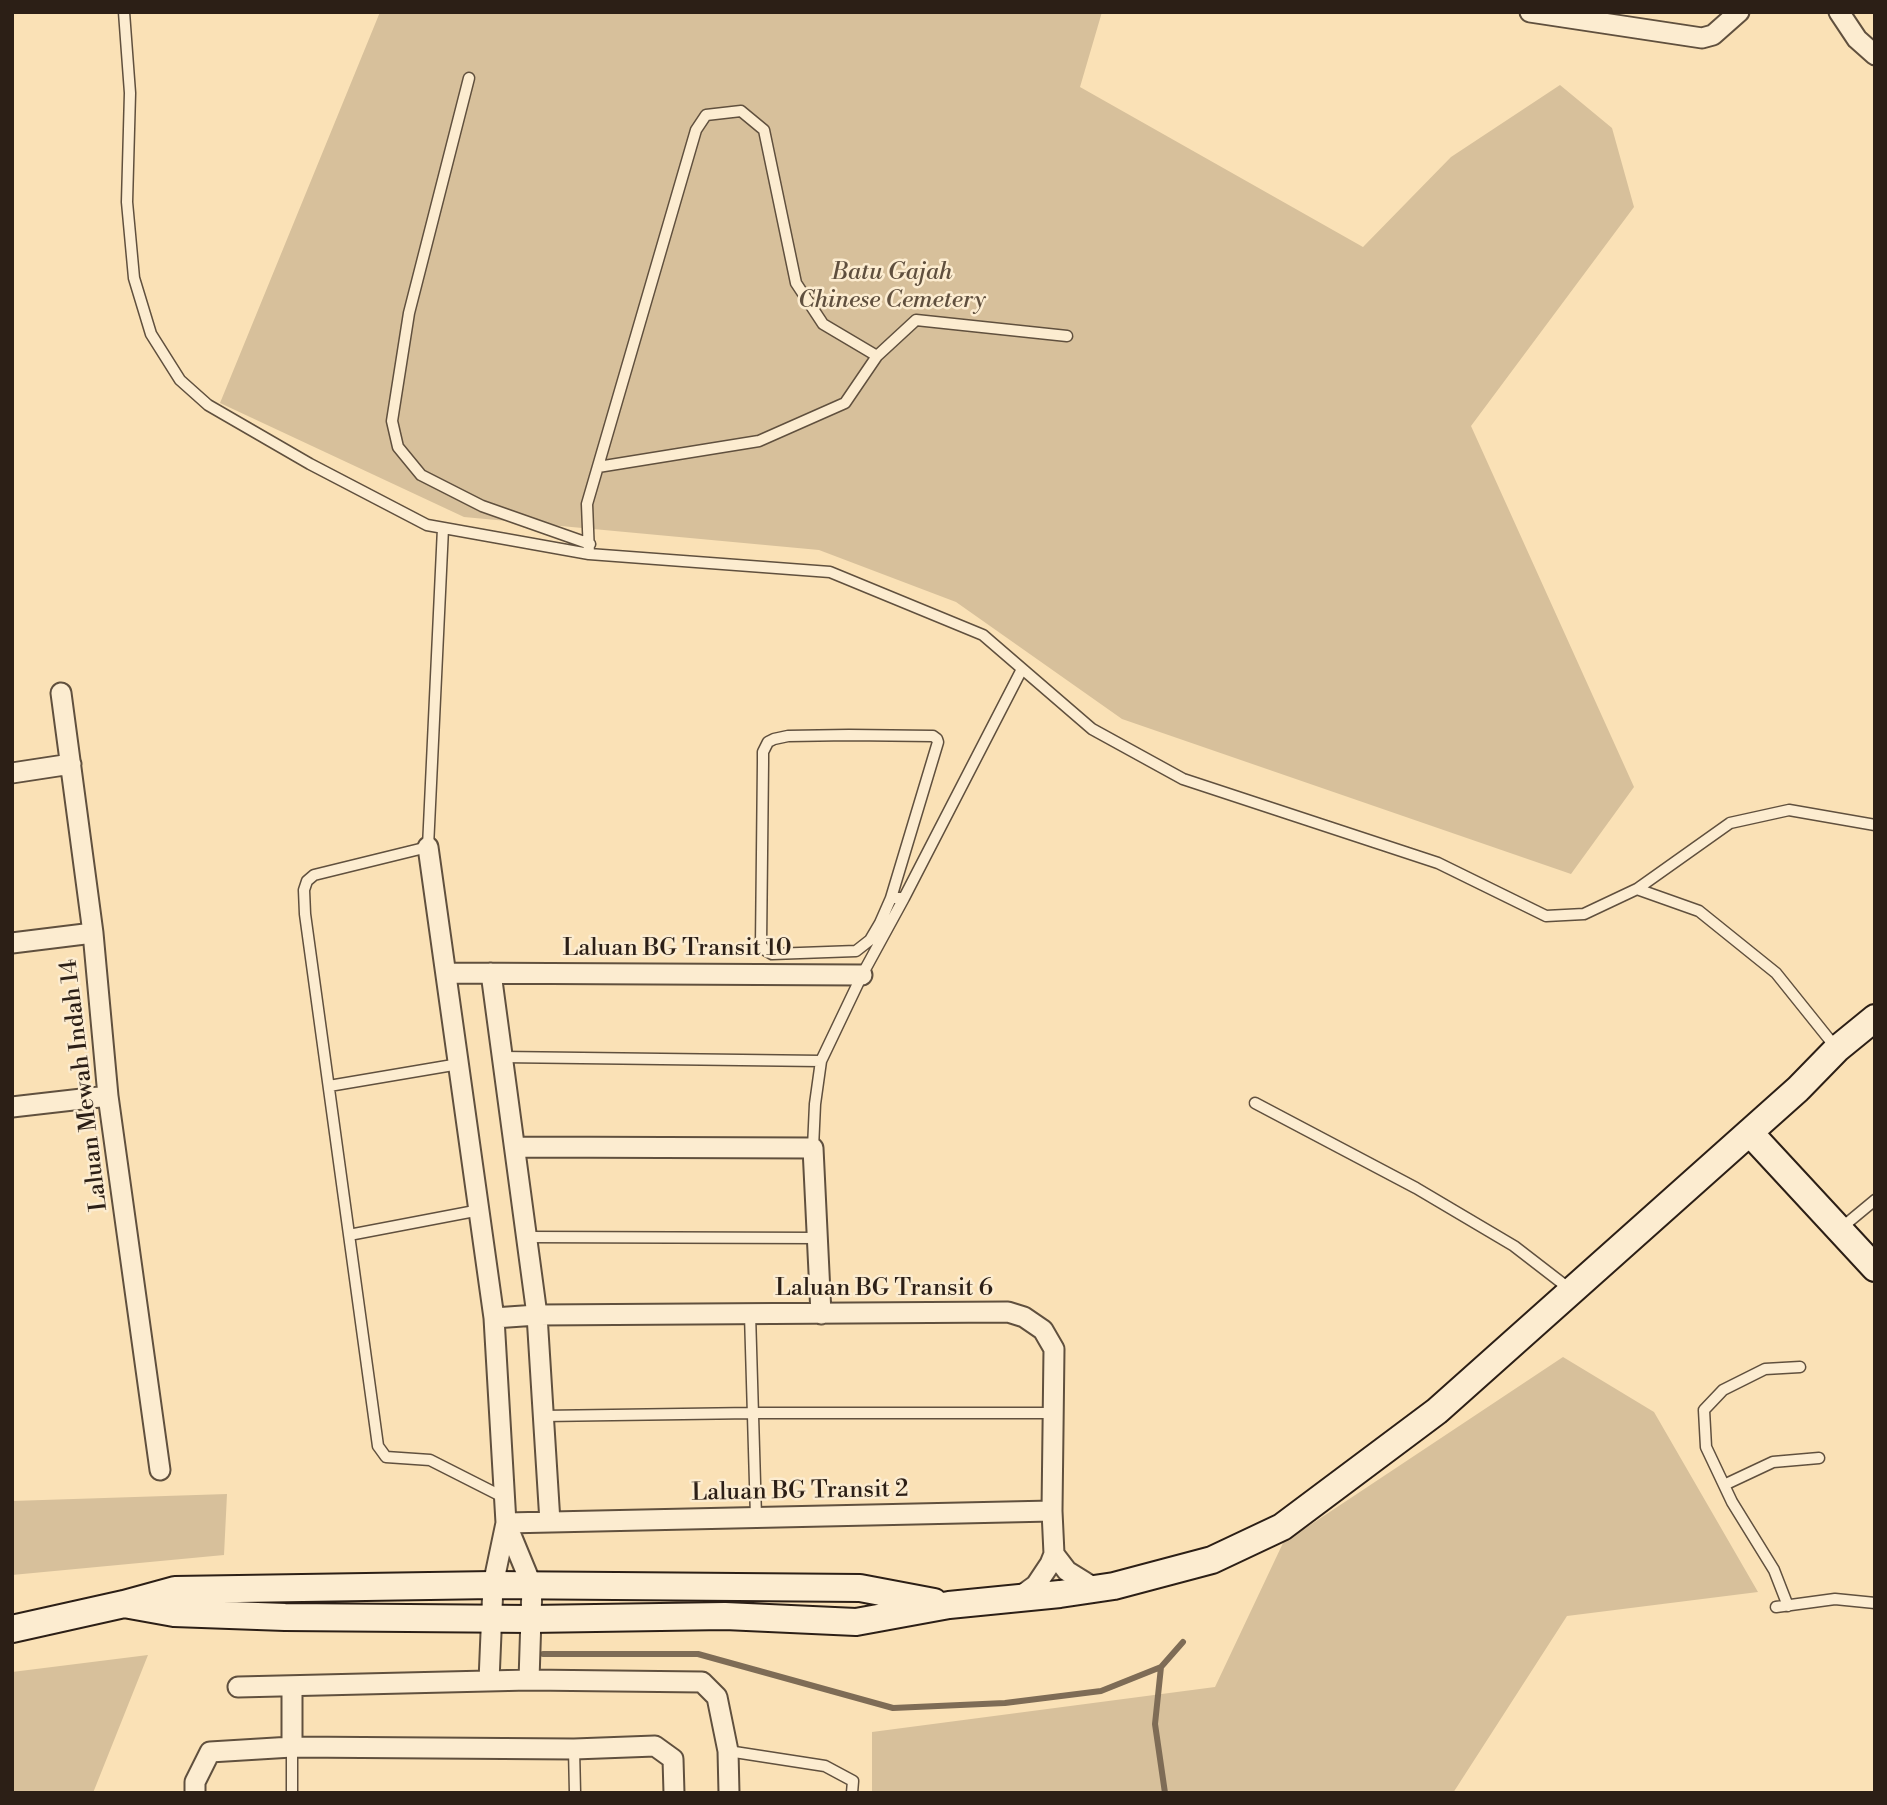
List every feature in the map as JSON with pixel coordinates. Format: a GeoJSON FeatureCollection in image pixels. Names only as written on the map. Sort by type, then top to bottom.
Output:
{"type":"FeatureCollection","features":[{"type":"Feature","properties":{"kind":"main road"},"geometry":{"type":"LineString","coordinates":[[124,1604],[174,1613],[285,1618],[531,1619],[724,1616],[856,1622],[949,1605],[1114,1586],[1212,1560],[1282,1527],[1437,1410],[1798,1089],[1837,1049],[1875,1018]]}},
{"type":"Feature","properties":{"kind":"main road"},"geometry":{"type":"LineString","coordinates":[[1750,1132],[1875,1268]]}},
{"type":"Feature","properties":{"kind":"main road"},"geometry":{"type":"LineString","coordinates":[[12,1629],[175,1590],[493,1585],[860,1588],[949,1605]]}},
{"type":"Feature","properties":{"kind":"street"},"geometry":{"type":"LineString","coordinates":[[1530,12],[1702,38],[1713,35],[1739,12]]}},
{"type":"Feature","properties":{"kind":"street"},"geometry":{"type":"LineString","coordinates":[[1839,12],[1857,39],[1875,55]]}},
{"type":"Feature","properties":{"kind":"street","name":"Laluan Mewah Indah 14"},"geometry":{"type":"LineString","coordinates":[[61,693],[93,933],[108,1096],[160,1470]]}},
{"type":"Feature","properties":{"kind":"street"},"geometry":{"type":"LineString","coordinates":[[12,773],[71,764]]}},
{"type":"Feature","properties":{"kind":"street"},"geometry":{"type":"LineString","coordinates":[[428,847],[494,1318],[506,1523],[493,1585],[489,1681]]}},
{"type":"Feature","properties":{"kind":"street"},"geometry":{"type":"LineString","coordinates":[[12,943],[93,933]]}},
{"type":"Feature","properties":{"kind":"street","name":"Laluan BG Transit 10"},"geometry":{"type":"LineString","coordinates":[[446,973],[862,975]]}},
{"type":"Feature","properties":{"kind":"street"},"geometry":{"type":"LineString","coordinates":[[491,973],[537,1315],[550,1522]]}},
{"type":"Feature","properties":{"kind":"street"},"geometry":{"type":"LineString","coordinates":[[12,1107],[108,1096]]}},
{"type":"Feature","properties":{"kind":"street"},"geometry":{"type":"LineString","coordinates":[[515,1147],[813,1149],[821,1314]]}},
{"type":"Feature","properties":{"kind":"street","name":"Laluan BG Transit 6"},"geometry":{"type":"LineString","coordinates":[[494,1318],[537,1315],[1008,1312],[1024,1317],[1043,1330],[1054,1349],[1054,1554]]}},
{"type":"Feature","properties":{"kind":"street","name":"Laluan BG Transit 2"},"geometry":{"type":"LineString","coordinates":[[506,1523],[1052,1511]]}},
{"type":"Feature","properties":{"kind":"street"},"geometry":{"type":"LineString","coordinates":[[506,1523],[532,1586],[529,1680]]}},
{"type":"Feature","properties":{"kind":"street"},"geometry":{"type":"LineString","coordinates":[[1054,1554],[1067,1572],[1096,1589]]}},
{"type":"Feature","properties":{"kind":"street"},"geometry":{"type":"LineString","coordinates":[[1017,1598],[1036,1585],[1054,1554]]}},
{"type":"Feature","properties":{"kind":"street"},"geometry":{"type":"LineString","coordinates":[[238,1687],[529,1680],[702,1682],[717,1697],[728,1751],[729,1793]]}},
{"type":"Feature","properties":{"kind":"street"},"geometry":{"type":"LineString","coordinates":[[292,1686],[292,1747]]}},
{"type":"Feature","properties":{"kind":"street"},"geometry":{"type":"LineString","coordinates":[[195,1793],[195,1783],[210,1752],[292,1747],[574,1749],[655,1746],[673,1759],[674,1793]]}},
{"type":"Feature","properties":{"kind":"lane"},"geometry":{"type":"LineString","coordinates":[[124,12],[130,93],[127,202],[134,278],[150,334],[180,380],[208,404],[310,464],[427,525],[589,549],[830,572],[983,635],[1093,729],[1184,779],[1438,863],[1546,916],[1584,914],[1637,889],[1730,823],[1788,810],[1875,825]]}},
{"type":"Feature","properties":{"kind":"lane"},"geometry":{"type":"LineString","coordinates":[[469,78],[410,313],[392,421],[398,447],[421,475],[482,506],[589,549]]}},
{"type":"Feature","properties":{"kind":"lane"},"geometry":{"type":"LineString","coordinates":[[589,549],[587,504],[696,130],[706,115],[741,111],[764,130],[796,284],[823,324],[877,356]]}},
{"type":"Feature","properties":{"kind":"lane"},"geometry":{"type":"LineString","coordinates":[[598,467],[760,441],[845,403],[877,356],[916,320],[1067,336]]}},
{"type":"Feature","properties":{"kind":"lane"},"geometry":{"type":"LineString","coordinates":[[443,528],[428,847],[314,875],[307,881],[304,890],[305,914],[378,1446],[386,1457],[430,1460],[505,1499]]}},
{"type":"Feature","properties":{"kind":"lane"},"geometry":{"type":"LineString","coordinates":[[813,1149],[821,1061],[862,975],[1022,669]]}},
{"type":"Feature","properties":{"kind":"lane"},"geometry":{"type":"LineString","coordinates":[[788,736],[933,736],[937,739],[891,898],[870,940],[856,951],[772,954],[761,945],[762,762],[768,743],[788,736]]}},
{"type":"Feature","properties":{"kind":"lane"},"geometry":{"type":"LineString","coordinates":[[1637,889],[1699,911],[1776,973],[1837,1049]]}},
{"type":"Feature","properties":{"kind":"lane"},"geometry":{"type":"LineString","coordinates":[[891,898],[904,898]]}},
{"type":"Feature","properties":{"kind":"lane"},"geometry":{"type":"LineString","coordinates":[[502,1057],[821,1061]]}},
{"type":"Feature","properties":{"kind":"lane"},"geometry":{"type":"LineString","coordinates":[[328,1086],[459,1064]]}},
{"type":"Feature","properties":{"kind":"lane"},"geometry":{"type":"LineString","coordinates":[[1255,1103],[1416,1188],[1514,1246],[1572,1290]]}},
{"type":"Feature","properties":{"kind":"lane"},"geometry":{"type":"LineString","coordinates":[[1839,1230],[1875,1199]]}},
{"type":"Feature","properties":{"kind":"lane"},"geometry":{"type":"LineString","coordinates":[[349,1235],[480,1210]]}},
{"type":"Feature","properties":{"kind":"lane"},"geometry":{"type":"LineString","coordinates":[[527,1237],[818,1238]]}},
{"type":"Feature","properties":{"kind":"lane"},"geometry":{"type":"LineString","coordinates":[[750,1314],[756,1517]]}},
{"type":"Feature","properties":{"kind":"lane"},"geometry":{"type":"LineString","coordinates":[[1788,1606],[1774,1570],[1732,1502],[1706,1447],[1704,1410],[1723,1390],[1765,1369],[1800,1367]]}},
{"type":"Feature","properties":{"kind":"lane"},"geometry":{"type":"LineString","coordinates":[[543,1416],[1053,1413]]}},
{"type":"Feature","properties":{"kind":"lane"},"geometry":{"type":"LineString","coordinates":[[1724,1485],[1773,1462],[1819,1458]]}},
{"type":"Feature","properties":{"kind":"lane"},"geometry":{"type":"LineString","coordinates":[[1776,1607],[1835,1599],[1875,1603]]}},
{"type":"Feature","properties":{"kind":"lane"},"geometry":{"type":"LineString","coordinates":[[292,1747],[292,1793]]}},
{"type":"Feature","properties":{"kind":"lane"},"geometry":{"type":"LineString","coordinates":[[574,1749],[575,1793]]}},
{"type":"Feature","properties":{"kind":"lane"},"geometry":{"type":"LineString","coordinates":[[728,1751],[825,1766],[853,1781],[852,1793]]}},
{"type":"Feature","properties":{"kind":"green space","name":"Batu Gajah Chinese Cemetery"},"geometry":{"type":"Polygon","coordinates":[[[380,12],[1102,12],[1080,87],[1363,247],[1451,157],[1560,85],[1612,128],[1634,207],[1471,426],[1634,787],[1571,874],[1122,719],[956,602],[819,550],[464,517],[220,403],[380,12]]]}},
{"type":"Feature","properties":{"kind":"green space"},"geometry":{"type":"Polygon","coordinates":[[[1563,1357],[1654,1412],[1758,1592],[1567,1616],[1453,1793],[872,1793],[872,1732],[1215,1687],[1283,1543],[1563,1357]]]}},
{"type":"Feature","properties":{"kind":"green space"},"geometry":{"type":"Polygon","coordinates":[[[227,1494],[224,1555],[12,1575],[12,1501],[227,1494]]]}},
{"type":"Feature","properties":{"kind":"green space"},"geometry":{"type":"Polygon","coordinates":[[[148,1655],[93,1793],[12,1793],[12,1672],[148,1655]]]}},
{"type":"Feature","properties":{"kind":"waterway"},"geometry":{"type":"LineString","coordinates":[[1165,1793],[1155,1724],[1161,1667],[1183,1642]]}},
{"type":"Feature","properties":{"kind":"waterway"},"geometry":{"type":"LineString","coordinates":[[543,1654],[698,1654],[893,1708],[1005,1703],[1101,1691],[1161,1667]]}}]}
